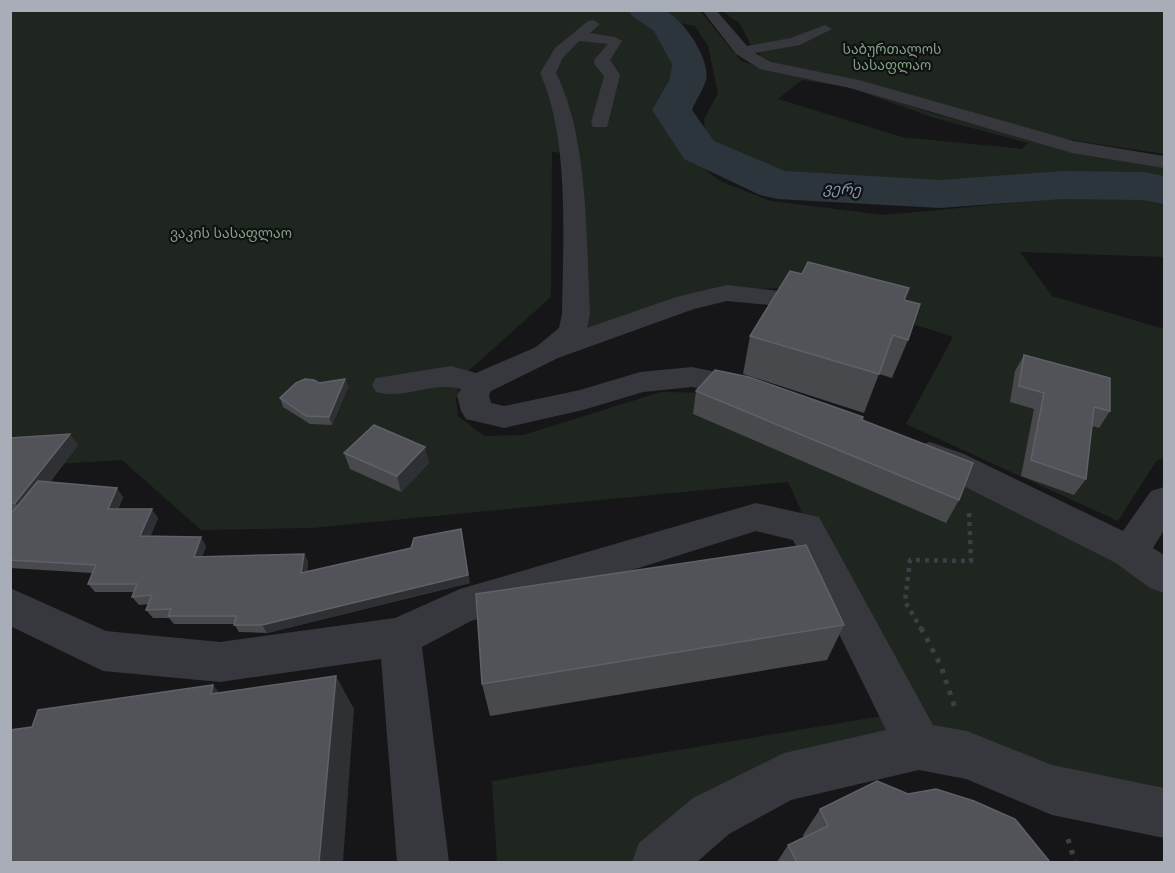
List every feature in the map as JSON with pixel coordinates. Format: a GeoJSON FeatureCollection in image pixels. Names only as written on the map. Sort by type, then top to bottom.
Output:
{"type":"FeatureCollection","features":[{"type":"Feature","properties":{"kind":"street"},"geometry":{"type":"LineString","coordinates":[[708,10],[720,22],[741,51],[754,62],[853,84],[1072,147],[1164,162]]}},
{"type":"Feature","properties":{"kind":"street"},"geometry":{"type":"LineString","coordinates":[[741,51],[795,42],[825,29]]}},
{"type":"Feature","properties":{"kind":"street"},"geometry":{"type":"LineString","coordinates":[[546,353],[572,331],[576,314],[574,217],[566,124],[558,94],[548,73],[552,60],[584,31],[615,41],[602,60],[603,65],[612,75],[600,123]]}},
{"type":"Feature","properties":{"kind":"street"},"geometry":{"type":"LineString","coordinates":[[771,297],[727,293],[685,303],[546,353],[479,384],[473,395],[477,411],[504,417],[583,400],[640,382],[692,377],[750,388],[782,399]]}},
{"type":"Feature","properties":{"kind":"street"},"geometry":{"type":"LineString","coordinates":[[387,385],[452,376],[479,384]]}},
{"type":"Feature","properties":{"kind":"street"},"geometry":{"type":"LineString","coordinates":[[900,442],[952,463],[1130,552],[1164,576]]}},
{"type":"Feature","properties":{"kind":"street"},"geometry":{"type":"LineString","coordinates":[[1130,552],[1164,501]]}},
{"type":"Feature","properties":{"kind":"street"},"geometry":{"type":"LineString","coordinates":[[10,606],[103,651],[220,662],[400,637],[460,607],[756,517],[806,528],[919,746]]}},
{"type":"Feature","properties":{"kind":"street"},"geometry":{"type":"LineString","coordinates":[[400,637],[423,862]]}},
{"type":"Feature","properties":{"kind":"street"},"geometry":{"type":"LineString","coordinates":[[658,862],[711,816],[784,777],[919,746],[967,755],[1052,790],[1164,813]]}},
{"type":"Feature","properties":{"kind":"path"},"geometry":{"type":"LineString","coordinates":[[967,755],[949,683],[933,646],[905,602],[910,560],[971,561],[968,499],[982,479]]}},
{"type":"Feature","properties":{"kind":"green space","name":"ვაკის სასაფლაო"},"geometry":{"type":"Polygon","coordinates":[[[11,11],[700,11],[741,61],[764,69],[848,85],[929,112],[1063,149],[1164,167],[1164,182],[1121,177],[1094,177],[944,188],[848,186],[779,178],[739,158],[706,137],[704,119],[718,93],[708,46],[695,26],[637,15],[654,24],[671,49],[677,79],[660,108],[679,150],[720,181],[771,201],[884,215],[1088,196],[1164,198],[1164,257],[1020,252],[1052,296],[1164,329],[1164,459],[1157,460],[1118,521],[906,424],[953,337],[873,311],[785,288],[717,290],[576,341],[569,153],[552,152],[551,297],[463,376],[456,399],[458,416],[484,436],[523,435],[661,392],[728,393],[895,449],[1120,556],[1164,586],[1164,801],[964,759],[721,802],[637,862],[497,862],[492,781],[894,714],[788,482],[312,528],[201,530],[122,460],[11,467],[11,11]],[[802,80],[778,99],[902,137],[1022,149],[1028,143],[934,118],[848,87],[802,80]]]}},
{"type":"Feature","properties":{"kind":"green space","name":"საბურთალოს სასაფლაო"},"geometry":{"type":"Polygon","coordinates":[[[722,11],[1164,11],[1164,154],[1053,137],[781,66],[762,57],[751,45],[740,24],[722,11]]]}},
{"type":"Feature","properties":{"kind":"building"},"geometry":{"type":"Polygon","coordinates":[[[808,262],[909,288],[904,300],[920,304],[908,340],[893,335],[879,374],[750,336],[790,271],[802,274],[808,262]]]}},
{"type":"Feature","properties":{"kind":"building"},"geometry":{"type":"Polygon","coordinates":[[[1024,355],[1110,378],[1110,411],[1094,407],[1086,479],[1031,460],[1044,393],[1019,386],[1024,355]]]}},
{"type":"Feature","properties":{"kind":"building"},"geometry":{"type":"Polygon","coordinates":[[[715,370],[749,377],[863,417],[862,420],[973,463],[959,500],[696,391],[715,370]]]}},
{"type":"Feature","properties":{"kind":"building"},"geometry":{"type":"Polygon","coordinates":[[[305,379],[319,383],[345,379],[329,417],[306,416],[280,398],[296,383],[305,379]]]}},
{"type":"Feature","properties":{"kind":"building"},"geometry":{"type":"Polygon","coordinates":[[[374,425],[425,447],[397,476],[344,453],[374,425]]]}},
{"type":"Feature","properties":{"kind":"building"},"geometry":{"type":"Polygon","coordinates":[[[70,434],[15,503],[10,503],[10,438],[70,434]]]}},
{"type":"Feature","properties":{"kind":"building"},"geometry":{"type":"Polygon","coordinates":[[[38,481],[117,488],[108,509],[152,509],[140,536],[201,537],[194,557],[304,554],[301,573],[411,548],[414,538],[461,529],[468,575],[262,625],[234,625],[236,616],[168,616],[171,609],[146,610],[152,595],[132,597],[137,584],[88,584],[96,565],[10,560],[10,515],[38,481]]]}},
{"type":"Feature","properties":{"kind":"building"},"geometry":{"type":"Polygon","coordinates":[[[806,545],[844,625],[482,684],[476,594],[806,545]]]}},
{"type":"Feature","properties":{"kind":"building"},"geometry":{"type":"Polygon","coordinates":[[[336,676],[319,862],[10,862],[10,730],[32,727],[38,710],[213,685],[211,694],[336,676]]]}},
{"type":"Feature","properties":{"kind":"building"},"geometry":{"type":"Polygon","coordinates":[[[877,781],[908,794],[936,789],[974,801],[1015,819],[1050,862],[797,862],[788,845],[828,826],[820,809],[877,781]]]}},
{"type":"Feature","properties":{"kind":"waterway","name":"ვერე"},"geometry":{"type":"LineString","coordinates":[[642,10],[666,25],[683,50],[689,64],[688,79],[672,110],[699,150],[777,185],[940,194],[1063,185],[1143,186],[1164,190]]}}]}
